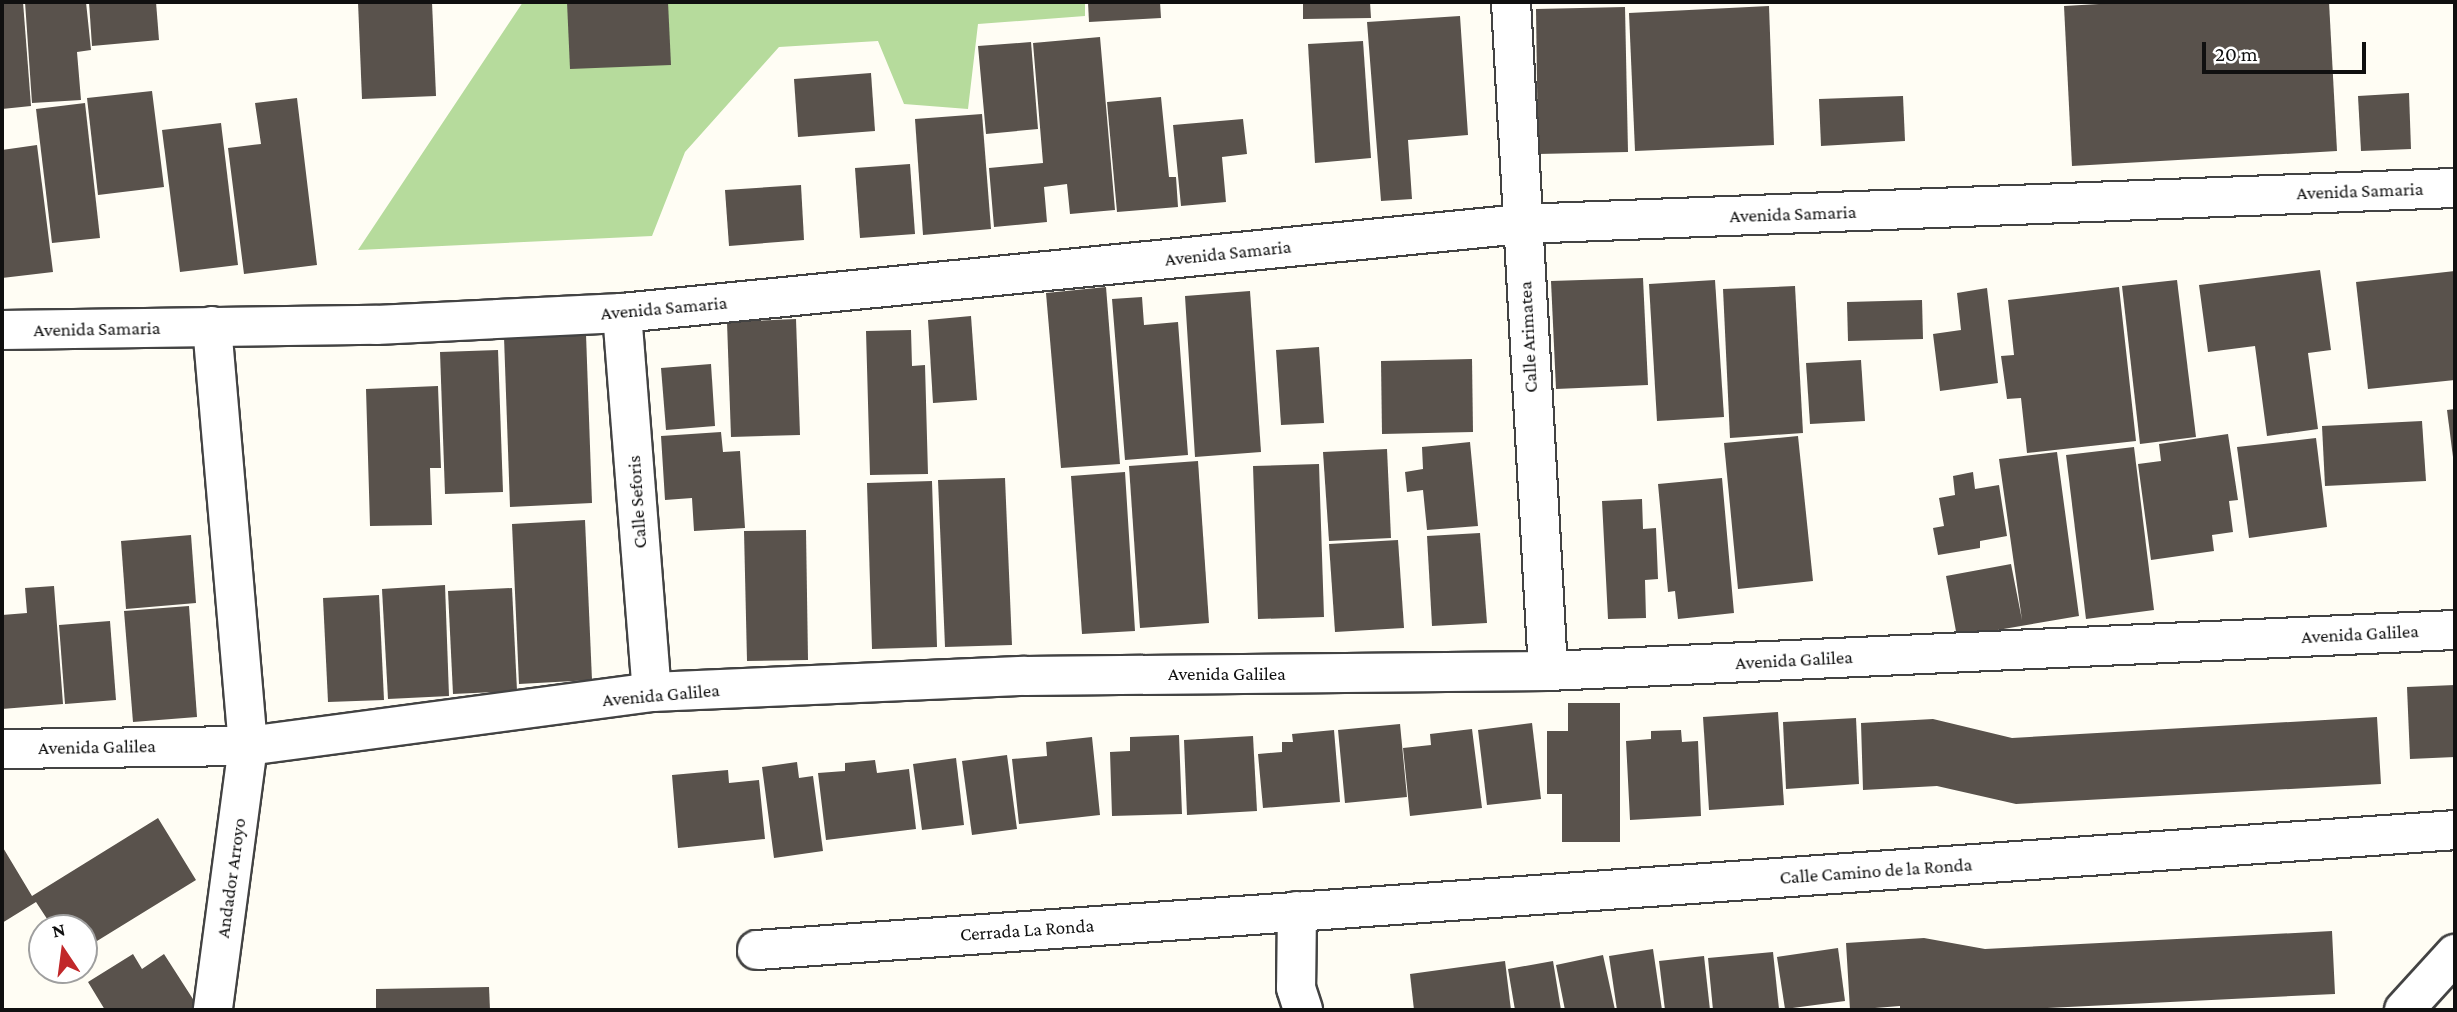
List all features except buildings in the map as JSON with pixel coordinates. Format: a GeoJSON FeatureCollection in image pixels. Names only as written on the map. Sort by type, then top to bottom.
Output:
{"type":"FeatureCollection","features":[{"type":"Feature","properties":{"kind":"street","name":"Calle Arimatea"},"geometry":{"type":"LineString","coordinates":[[1511,2],[1521,224],[1548,671]]}},
{"type":"Feature","properties":{"kind":"street","name":"Avenida Samaria"},"geometry":{"type":"LineString","coordinates":[[2,330],[376,325],[622,313],[1521,224],[2455,188]]}},
{"type":"Feature","properties":{"kind":"street","name":"Calle Seforis"},"geometry":{"type":"LineString","coordinates":[[622,313],[652,692]]}},
{"type":"Feature","properties":{"kind":"street","name":"Andador Arroyo"},"geometry":{"type":"LineString","coordinates":[[212,327],[248,746],[213,1010]]}},
{"type":"Feature","properties":{"kind":"street","name":"Avenida Galilea"},"geometry":{"type":"LineString","coordinates":[[2,749],[248,746],[652,692],[1025,676],[1548,671],[2455,630]]}},
{"type":"Feature","properties":{"kind":"street","name":"Calle Camino de la Ronda"},"geometry":{"type":"LineString","coordinates":[[1297,911],[2455,830]]}},
{"type":"Feature","properties":{"kind":"street","name":"Cerrada La Ronda"},"geometry":{"type":"LineString","coordinates":[[757,950],[1297,911]]}},
{"type":"Feature","properties":{"kind":"street"},"geometry":{"type":"LineString","coordinates":[[1297,911],[1296,988],[1303,1010]]}},
{"type":"Feature","properties":{"kind":"street"},"geometry":{"type":"LineString","coordinates":[[2403,1010],[2455,954]]}},
{"type":"Feature","properties":{"kind":"green space"},"geometry":{"type":"Polygon","coordinates":[[[523,2],[1085,2],[1085,16],[978,24],[968,109],[904,104],[878,41],[779,47],[685,152],[652,236],[358,250],[523,2]]]}}]}
